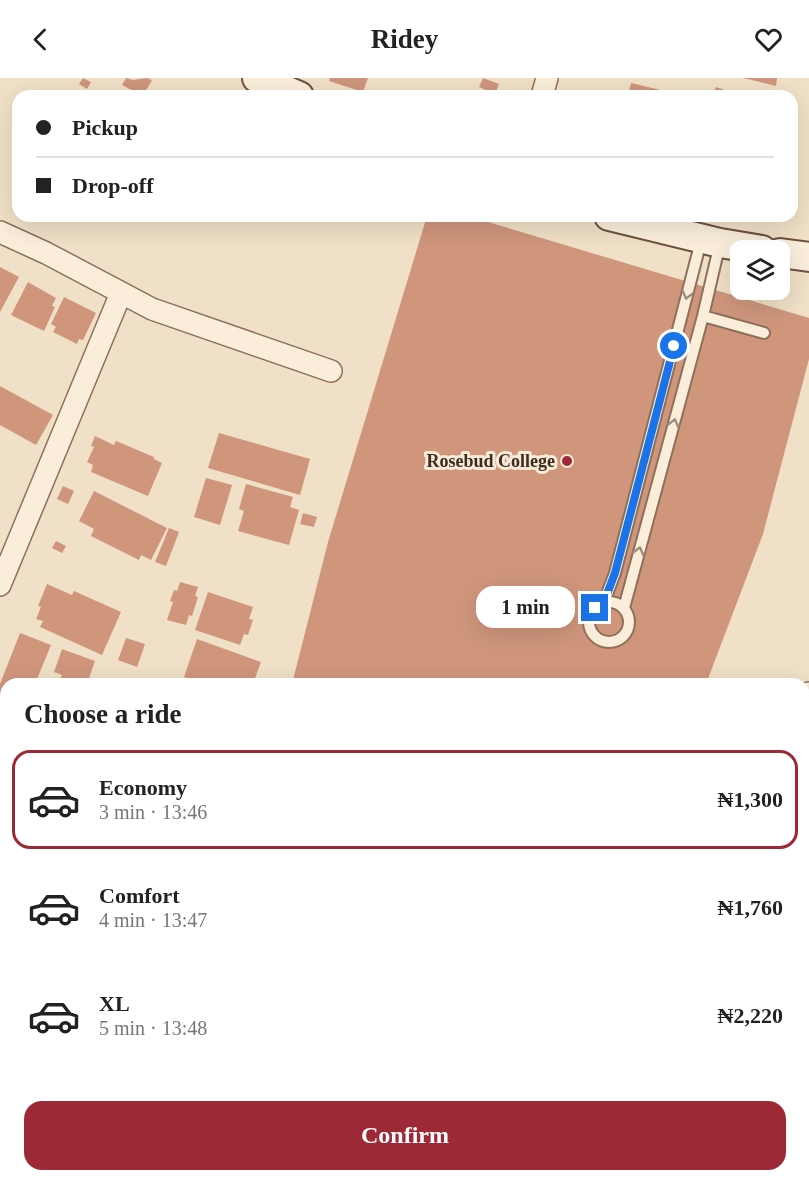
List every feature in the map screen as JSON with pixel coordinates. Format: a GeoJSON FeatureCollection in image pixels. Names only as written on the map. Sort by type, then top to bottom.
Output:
{"type":"FeatureCollection","features":[{"type":"Feature","properties":{"kind":"street"},"geometry":{"type":"LineString","coordinates":[[633,222],[730,244]]}},
{"type":"Feature","properties":{"kind":"street"},"geometry":{"type":"LineString","coordinates":[[0,232],[46,253],[152,309],[331,371]]}},
{"type":"Feature","properties":{"kind":"street"},"geometry":{"type":"LineString","coordinates":[[790,255],[809,257]]}},
{"type":"Feature","properties":{"kind":"street"},"geometry":{"type":"LineString","coordinates":[[0,585],[121,293]]}},
{"type":"Feature","properties":{"kind":"lane"},"geometry":{"type":"LineString","coordinates":[[624,608],[703,316],[711,241]]}},
{"type":"Feature","properties":{"kind":"lane"},"geometry":{"type":"LineString","coordinates":[[604,602],[615,573],[711,241]]}},
{"type":"Feature","properties":{"kind":"lane"},"geometry":{"type":"LineString","coordinates":[[703,316],[764,333]]}},
{"type":"Feature","properties":{"kind":"lane"},"geometry":{"type":"LineString","coordinates":[[604,602],[611,602],[624,608],[630,617],[629,628],[624,637],[615,642],[604,642],[595,637],[590,627],[590,617],[595,608],[604,602]]}},
{"type":"Feature","properties":{"kind":"building"},"geometry":{"type":"Polygon","coordinates":[[[83,78],[91,82],[87,89],[79,84],[83,78]]]}},
{"type":"Feature","properties":{"kind":"building"},"geometry":{"type":"Polygon","coordinates":[[[126,78],[152,80],[146,90],[132,90],[122,85],[126,78]]]}},
{"type":"Feature","properties":{"kind":"building"},"geometry":{"type":"Polygon","coordinates":[[[330,78],[368,78],[364,90],[329,81],[330,78]]]}},
{"type":"Feature","properties":{"kind":"building"},"geometry":{"type":"Polygon","coordinates":[[[483,78],[499,84],[497,90],[486,90],[479,87],[483,78]]]}},
{"type":"Feature","properties":{"kind":"building"},"geometry":{"type":"Polygon","coordinates":[[[743,78],[777,78],[776,86],[743,78]]]}},
{"type":"Feature","properties":{"kind":"building"},"geometry":{"type":"Polygon","coordinates":[[[631,83],[661,90],[629,90],[631,83]]]}},
{"type":"Feature","properties":{"kind":"building","name":"Rosebud College"},"geometry":{"type":"Polygon","coordinates":[[[425,222],[488,222],[730,294],[730,300],[749,300],[809,318],[809,359],[763,534],[708,678],[294,678],[328,542],[425,222]]]}},
{"type":"Feature","properties":{"kind":"building"},"geometry":{"type":"Polygon","coordinates":[[[0,267],[19,277],[0,312],[0,267]]]}},
{"type":"Feature","properties":{"kind":"building"},"geometry":{"type":"Polygon","coordinates":[[[28,282],[56,298],[52,306],[55,307],[44,331],[11,315],[28,282]]]}},
{"type":"Feature","properties":{"kind":"building"},"geometry":{"type":"Polygon","coordinates":[[[64,297],[96,313],[83,340],[79,339],[77,344],[53,332],[56,327],[51,324],[64,297]]]}},
{"type":"Feature","properties":{"kind":"building"},"geometry":{"type":"Polygon","coordinates":[[[0,386],[53,415],[36,445],[0,425],[0,386]]]}},
{"type":"Feature","properties":{"kind":"building"},"geometry":{"type":"Polygon","coordinates":[[[219,433],[310,459],[300,495],[208,468],[219,433]]]}},
{"type":"Feature","properties":{"kind":"building"},"geometry":{"type":"Polygon","coordinates":[[[95,436],[114,445],[116,441],[154,457],[162,463],[148,496],[91,472],[93,465],[87,462],[94,447],[91,446],[95,436]]]}},
{"type":"Feature","properties":{"kind":"building"},"geometry":{"type":"Polygon","coordinates":[[[206,478],[232,485],[220,525],[194,517],[206,478]]]}},
{"type":"Feature","properties":{"kind":"building"},"geometry":{"type":"Polygon","coordinates":[[[246,484],[293,497],[290,507],[299,510],[289,545],[238,531],[244,511],[239,509],[246,484]]]}},
{"type":"Feature","properties":{"kind":"building"},"geometry":{"type":"Polygon","coordinates":[[[63,486],[74,491],[68,504],[57,499],[63,486]]]}},
{"type":"Feature","properties":{"kind":"building"},"geometry":{"type":"Polygon","coordinates":[[[94,491],[167,528],[151,560],[141,555],[139,560],[91,536],[94,529],[79,521],[94,491]]]}},
{"type":"Feature","properties":{"kind":"building"},"geometry":{"type":"Polygon","coordinates":[[[303,513],[317,517],[314,527],[300,524],[303,513]]]}},
{"type":"Feature","properties":{"kind":"building"},"geometry":{"type":"Polygon","coordinates":[[[169,528],[179,532],[166,566],[155,562],[169,528]]]}},
{"type":"Feature","properties":{"kind":"building"},"geometry":{"type":"Polygon","coordinates":[[[56,541],[66,546],[62,553],[52,548],[56,541]]]}},
{"type":"Feature","properties":{"kind":"building"},"geometry":{"type":"Polygon","coordinates":[[[180,582],[198,587],[195,596],[198,597],[192,616],[189,615],[186,625],[167,620],[173,602],[170,601],[180,582]]]}},
{"type":"Feature","properties":{"kind":"building"},"geometry":{"type":"Polygon","coordinates":[[[47,584],[72,595],[74,591],[121,612],[102,655],[40,627],[43,621],[36,619],[41,607],[38,606],[47,584]]]}},
{"type":"Feature","properties":{"kind":"building"},"geometry":{"type":"Polygon","coordinates":[[[208,592],[253,607],[249,619],[253,620],[248,635],[244,634],[240,645],[195,630],[208,592]]]}},
{"type":"Feature","properties":{"kind":"building"},"geometry":{"type":"Polygon","coordinates":[[[20,633],[51,645],[37,678],[2,678],[20,633]]]}},
{"type":"Feature","properties":{"kind":"building"},"geometry":{"type":"Polygon","coordinates":[[[126,638],[145,644],[137,667],[118,660],[126,638]]]}},
{"type":"Feature","properties":{"kind":"building"},"geometry":{"type":"Polygon","coordinates":[[[197,639],[261,662],[255,678],[184,677],[197,639]]]}},
{"type":"Feature","properties":{"kind":"building"},"geometry":{"type":"Polygon","coordinates":[[[62,649],[95,661],[89,678],[61,678],[62,675],[54,672],[62,649]]]}},
{"type":"Feature","properties":{"kind":"place","name":"Rosebud College"},"geometry":{"type":"Point","coordinates":[567,461]}},
{"type":"Feature","properties":{"kind":"route"},"geometry":{"type":"LineString","coordinates":[[595,608],[604,602],[615,573],[674,346]]}}]}
